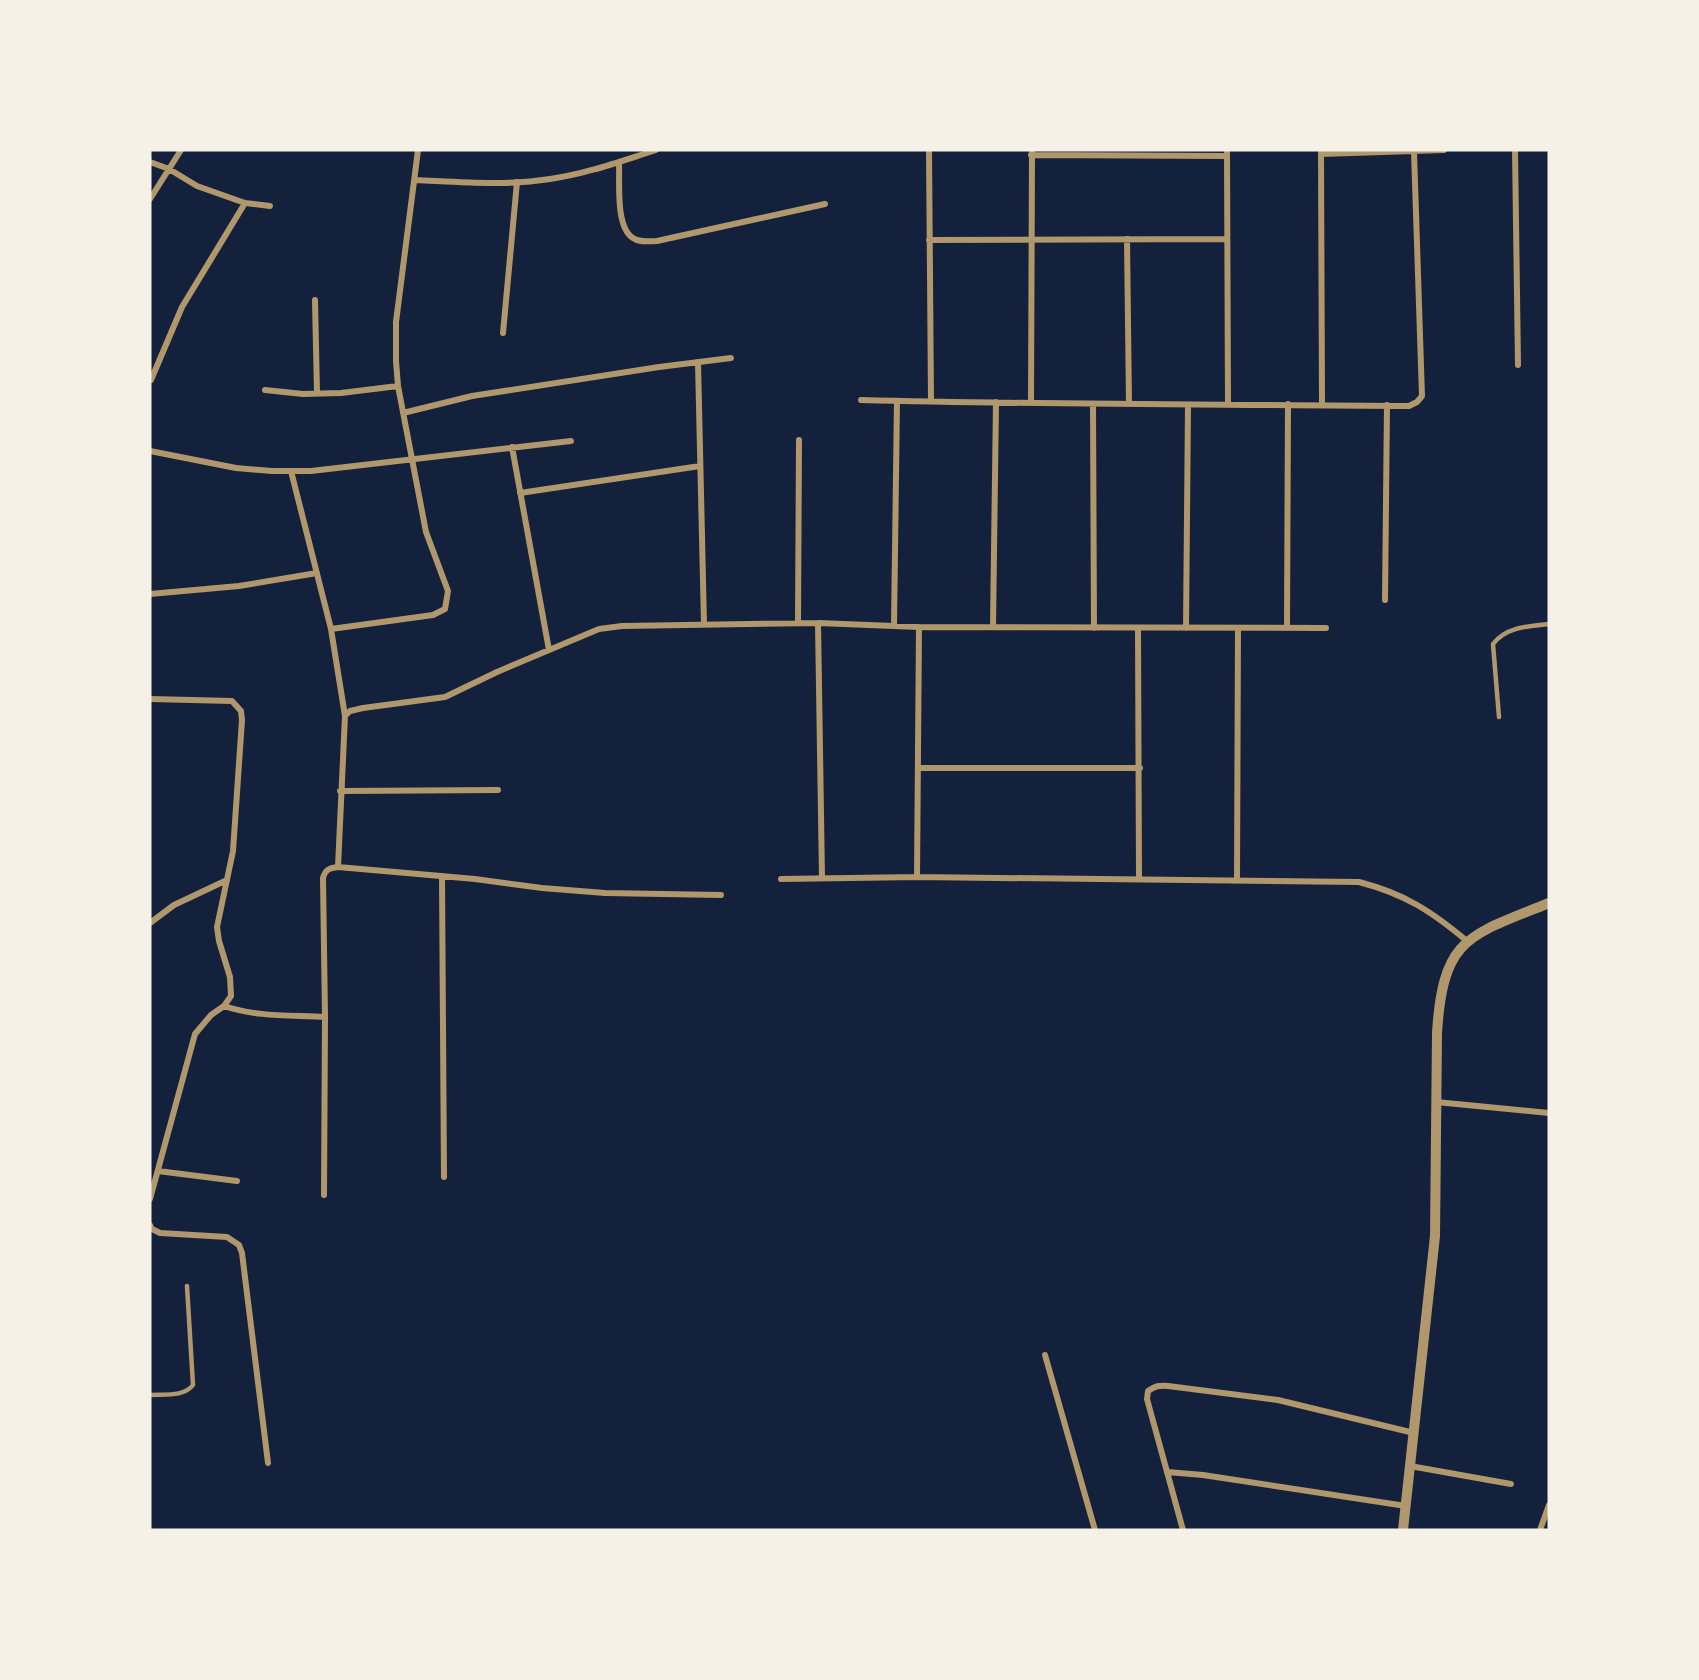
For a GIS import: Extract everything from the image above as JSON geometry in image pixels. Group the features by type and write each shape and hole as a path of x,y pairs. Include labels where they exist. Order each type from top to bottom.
{"street":[{"path":"150,199 181,150"},
{"path":"331,629 433,615 446,609 448,591 426,532 398,386 396,322 416,180 418,150"},
{"path":"416,180 480,183 550,179 593,170 656,150"},
{"path":"929,150 932,401"},
{"path":"1322,405 1322,152 1444,150"},
{"path":"1515,150 1518,365"},
{"path":"861,400 1188,406 1288,404 1409,406 1422,396 1414,152"},
{"path":"1031,403 1031,153 1227,153 1228,405"},
{"path":"150,162 169,169 197,186 245,203 270,206"},
{"path":"619,162 620,213 623,224 632,238 641,242 657,241 825,204"},
{"path":"503,333 517,182"},
{"path":"151,380 182,307 245,203"},
{"path":"1127,239 1129,404"},
{"path":"929,240 1227,239"},
{"path":"315,300 317,393"},
{"path":"403,413 472,396 731,358"},
{"path":"698,362 704,624"},
{"path":"265,390 341,393 398,386"},
{"path":"894,626 897,401"},
{"path":"993,627 996,402"},
{"path":"1093,404 1094,628"},
{"path":"1287,628 1288,404"},
{"path":"1385,600 1387,405"},
{"path":"1186,628 1188,406"},
{"path":"798,623 799,440"},
{"path":"150,451 236,468 291,471 377,464 411,458 570,441"},
{"path":"512,447 549,650"},
{"path":"520,493 700,466"},
{"path":"291,471 331,629 345,716 338,867"},
{"path":"150,594 239,586 318,573"},
{"path":"818,623 822,878"},
{"path":"345,716 350,711 363,708 446,697 497,672 609,626 818,623 919,627 1326,628"},
{"path":"917,877 919,627"},
{"path":"1138,628 1139,879"},
{"path":"1237,880 1238,628"},
{"path":"150,699 232,701 241,711 233,851 218,927 219,941 230,977 231,996 195,1034 150,1199"},
{"path":"918,768 1140,768"},
{"path":"340,791 498,790"},
{"path":"324,1195 323,878 324,872 329,868 442,876 605,893 721,896"},
{"path":"442,876 444,1177"},
{"path":"781,879 917,877 1359,882 1385,889 1413,902 1438,916 1467,941"},
{"path":"150,923 174,905 227,880"},
{"path":"1403,1530 1435,1236 1439,1001 1446,974 1456,954 1467,941 1482,932 1549,903"},
{"path":"224,1006 257,1014 325,1017"},
{"path":"1436,1102 1549,1113"},
{"path":"158,1171 237,1181"},
{"path":"150,1225 152,1229 160,1233 227,1237 239,1245 242,1253 268,1462"},
{"path":"1045,1355 1095,1530"},
{"path":"1183,1530 1147,1399 1148,1391 1160,1385 1278,1400 1414,1433"},
{"path":"1410,1466 1511,1484"},
{"path":"1167,1472 1203,1475 1406,1506"},
{"path":"1540,1530 1549,1505"}],"lane":[{"path":"1499,717 1493,644 1499,636 1511,630 1549,624"},
{"path":"150,1395 181,1393 189,1391 193,1385 187,1286"}]}
